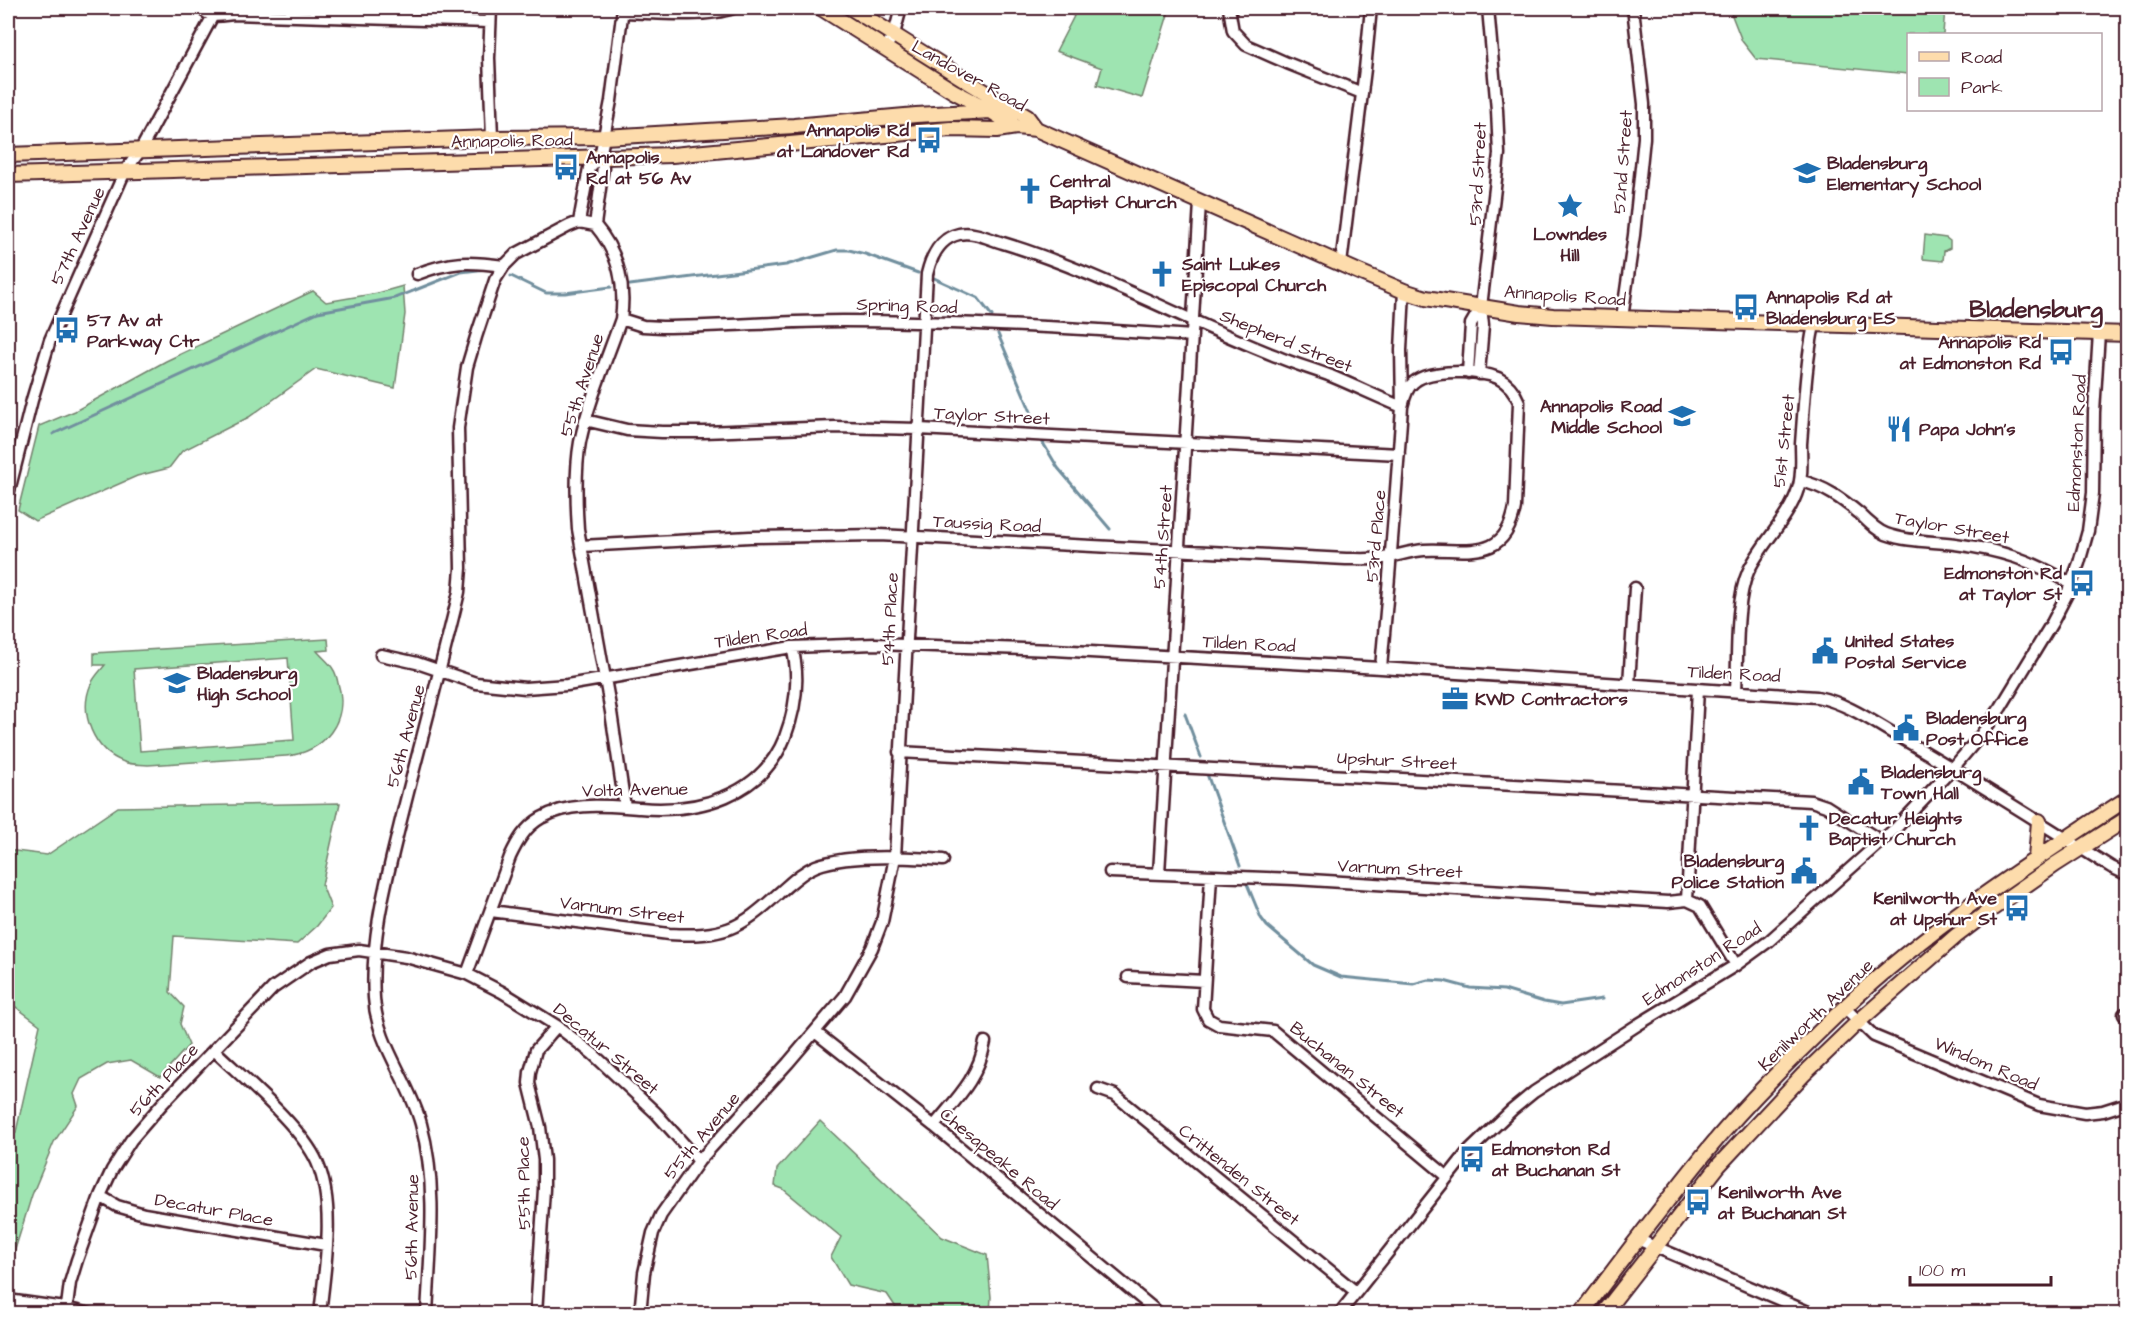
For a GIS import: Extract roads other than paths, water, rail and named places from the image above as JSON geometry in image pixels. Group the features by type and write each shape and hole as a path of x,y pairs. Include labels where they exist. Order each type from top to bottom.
{"main road":[{"name":"Landover Road","path":"821,8 953,91 1016,127 1036,129"},
{"name":"Landover Road","path":"851,8 1027,117 1036,129"},
{"path":"949,113 953,91"},
{"name":"Annapolis Road","path":"8,155 604,136 794,126 991,111 1010,107"},
{"name":"Annapolis Road","path":"8,175 600,157 702,152 950,129 997,130 1016,127"},
{"name":"Annapolis Road","path":"1036,129 1341,264 1404,291 1426,297 1518,313 2127,334"},
{"name":"Kenilworth Avenue","path":"1581,1314 1637,1239 1738,1116 1845,1008 1914,948 2036,858 2127,798"},
{"name":"Kenilworth Avenue","path":"1603,1314 1719,1165 1858,1022 1956,936 2018,890 2127,818"},
{"path":"2036,858 2039,821"}],"street":[{"path":"202,8 205,12 234,14 489,22"},
{"path":"491,8 489,22 492,138"},
{"path":"600,157 589,168 579,222 595,225 603,167 600,157 623,10 692,13 734,8"},
{"path":"885,49 894,34 901,8"},
{"path":"1229,8 1233,31 1246,45 1362,93"},
{"path":"1341,264 1371,8"},
{"name":"53rd Street","path":"1474,374 1483,326 1481,307 1499,154 1488,8"},
{"name":"52nd Street","path":"1622,318 1634,235 1644,138 1644,104 1633,8"},
{"name":"57th Avenue","path":"8,495 50,340 125,171 140,151 215,12"},
{"name":"54th Street","path":"1159,873 1200,203"},
{"name":"56th Avenue","path":"427,1314 431,1187 429,1159 414,1101 387,1051 377,1021 374,996 377,931 385,890 459,592 461,568 459,428 467,367 485,307 495,280 504,266 529,246 579,222"},
{"name":"55th Avenue","path":"595,225 613,252 622,276 623,303 621,319 585,420 580,443 576,507 625,807"},
{"name":"54th Place","path":"815,1032 845,996 872,948 882,922 895,856 927,274 932,257 949,238 959,234 973,234 990,240"},
{"name":"Shepherd Street","path":"990,240 1069,266 1275,356 1331,376 1402,407"},
{"path":"417,274 455,262 504,266"},
{"name":"53rd Place","path":"1381,668 1402,407 1401,350 1404,291"},
{"name":"Spring Road","path":"621,319 643,326 662,327 840,321 924,322 1192,336"},
{"name":"51st Street","path":"1736,690 1742,591 1747,574 1759,552 1790,508 1801,481 1805,401 1814,325"},
{"name":"Edmonston Road","path":"1339,1314 1448,1177 1485,1135 1534,1092 1736,965 1784,929 1897,827 1981,735 2001,707 2052,623 2072,584 2085,542 2092,499 2099,333"},
{"name":"53rd Place","path":"1391,556 1424,550 1486,549 1498,542 1507,532 1515,507 1519,402 1515,392 1507,384 1499,379 1474,374 1437,373 1420,378 1409,387 1402,407"},
{"name":"Taylor Street","path":"585,420 627,430 662,432 835,427 919,429 1399,454"},
{"name":"Taylor Street","path":"1801,481 1830,491 1884,533 1896,537 2006,552 2072,584"},
{"name":"Taussig Road","path":"581,546 824,534 912,536 1346,559 1391,556"},
{"path":"1629,684 1635,588"},
{"name":"Tilden Road","path":"381,655 476,682 525,688 544,688 792,646 905,644 1381,668 1448,674 1736,690 1830,699 1953,768 2081,848"},
{"name":"Volta Avenue","path":"467,974 499,884 518,840 540,819 557,811 575,807 683,808 704,804 736,792 765,770 776,756 790,723 796,684 792,646"},
{"path":"1698,689 1687,900 1700,906 1736,965"},
{"name":"Upshur Street","path":"899,752 1818,802 1881,841"},
{"path":"2081,848 2127,875"},
{"name":"Varnum Street","path":"491,911 697,936 720,933 739,926 801,874 817,866 833,862 895,856 943,860"},
{"name":"Varnum Street","path":"1110,872 1294,879 1668,902 1687,900"},
{"path":"1128,977 1204,985 1211,876"},
{"name":"56th Place","path":"65,1311 77,1260 100,1196 112,1170 145,1122 273,988 311,962 330,954 360,950 375,953"},
{"name":"Decatur Street","path":"375,953 406,957 467,974 556,1026 623,1081 656,1113 699,1161"},
{"name":"Buchanan Street","path":"1204,985 1203,1009 1208,1018 1228,1027 1273,1031 1448,1177"},
{"name":"Windom Road","path":"1845,1008 1874,1036 2039,1105 2089,1113 2127,1103"},
{"name":"55th Place","path":"536,1314 544,1160 540,1127 529,1083 536,1050 556,1026"},
{"name":"55th Avenue","path":"640,1314 644,1273 653,1233 661,1215 699,1161 815,1032"},
{"name":"Chesapeake Road","path":"815,1032 934,1126 1160,1314"},
{"path":"934,1126 968,1086 981,1061 986,1042"},
{"path":"214,1050 290,1125 316,1161 326,1194 326,1245 320,1314"},
{"name":"Crittenden Street","path":"1098,1089 1115,1095 1356,1292"},
{"name":"Decatur Place","path":"100,1196 117,1206 144,1214 326,1245"},
{"path":"1637,1239 1813,1314"},
{"path":"8,1300 90,1314"}],"waterway":[{"path":"630,285 786,265 837,250 865,254 918,273"},
{"path":"53,434 318,312 395,298 461,272 486,269"},
{"path":"511,276 546,293 611,287"},
{"path":"934,278 978,298 992,316"},
{"path":"998,334 1037,426"},
{"path":"1043,443 1058,468 1110,529"},
{"path":"1185,714 1201,757"},
{"path":"1207,774 1240,866"},
{"path":"1247,884 1261,918 1267,926 1313,965 1341,977 1413,984 1428,980 1444,981 1470,988 1504,990 1561,1005 1602,999"}],"place":[{"name":"Annapolis Rd at Landover Rd","path":"929,140"},
{"name":"Annapolis Rd at 56 Av","path":"566,167"},
{"name":"Bladensburg Elementary School","path":"1807,173"},
{"name":"Central Baptist Church","path":"1030,191"},
{"name":"Lowndes Hill","path":"1570,206"},
{"name":"Saint Lukes Episcopal Church","path":"1162,274"},
{"name":"Annapolis Rd at Bladensburg ES","path":"1746,307"},
{"name":"57 Av at Parkway Ctr","path":"67,330"},
{"name":"Annapolis Rd at Edmonston Rd","path":"2061,352"},
{"name":"Annapolis Road Middle School","path":"1682,416"},
{"name":"Papa John's","path":"1899,429"},
{"name":"Edmonston Rd at Taylor St","path":"2082,583"},
{"name":"United States Postal Service","path":"1825,651"},
{"name":"Bladensburg High School","path":"177,683"},
{"name":"KWD Contractors","path":"1455,699"},
{"name":"Bladensburg Post Office","path":"1906,728"},
{"name":"Bladensburg Town Hall","path":"1861,782"},
{"name":"Decatur Heights Baptist Church","path":"1809,828"},
{"name":"Bladensburg Police Station","path":"1804,871"},
{"name":"Kenilworth Ave at Upshur St","path":"2017,908"},
{"name":"Edmonston Rd at Buchanan St","path":"1472,1159"},
{"name":"Kenilworth Ave at Buchanan St","path":"1698,1202"}],"district":[{"name":"Bladensburg","path":"2036,310"}]}
